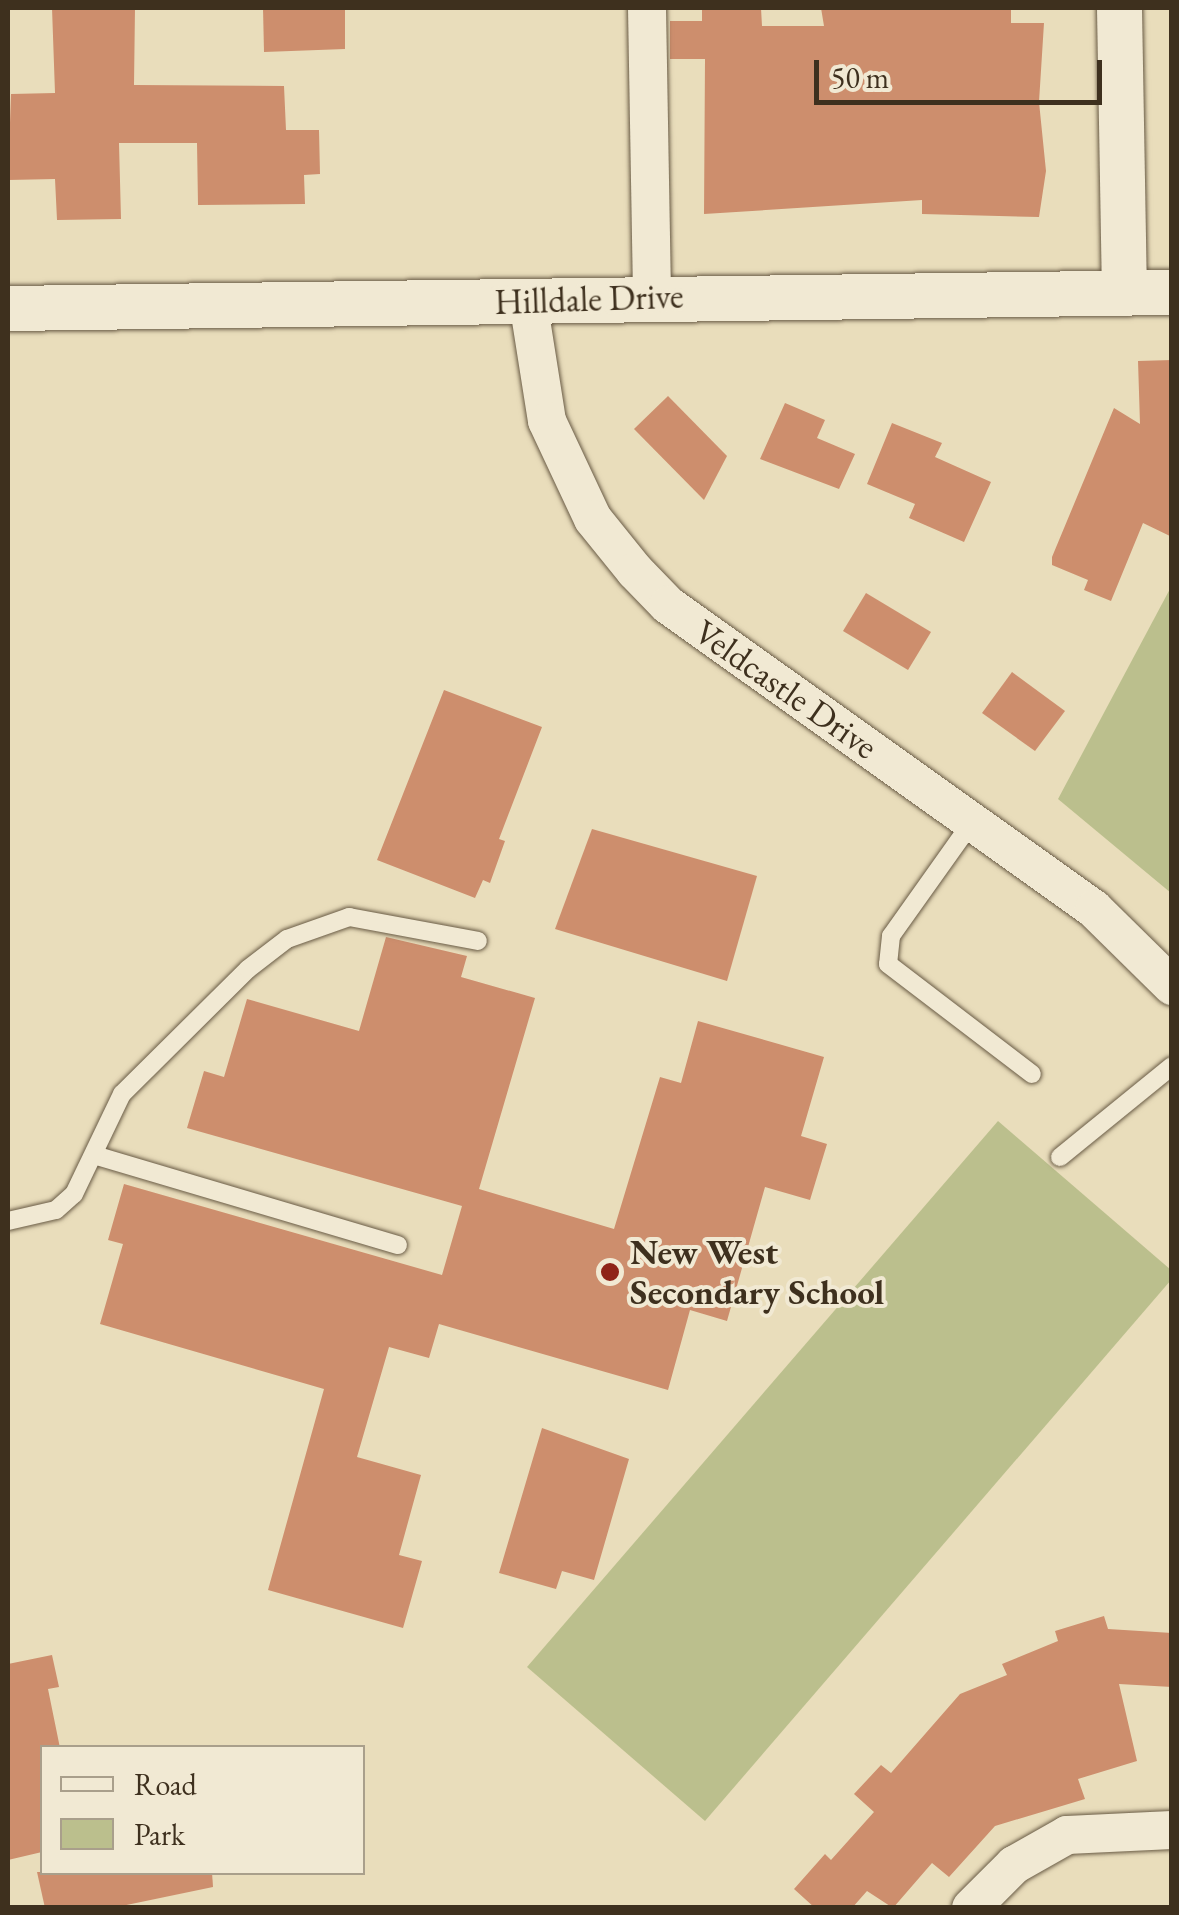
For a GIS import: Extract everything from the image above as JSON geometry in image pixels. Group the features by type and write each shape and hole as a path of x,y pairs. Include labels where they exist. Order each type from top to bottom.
{"street":[{"path":"647,8 652,296"},
{"path":"1119,8 1124,293"},
{"name":"Hilldale Drive","path":"8,308 528,302 652,296 1172,292"},
{"name":"Veldcastle Drive","path":"528,302 547,421 610,544 668,606 1094,909 1172,986"},
{"path":"971,1908 1014,1865 1067,1835 1172,1830"}],"lane":[{"path":"972,822 891,936 888,964 1032,1074"},
{"path":"8,1221 56,1210 74,1194 122,1094 248,969 288,939 349,917 478,941"},
{"path":"1060,1157 1172,1066"},
{"path":"94,1155 398,1245"}],"green space":[{"path":"1171,587 1171,893 1058,799"},
{"path":"998,1121 1171,1270 1171,1280 705,1821 527,1667"}],"building":[{"path":"52,8 135,8 134,85 284,86 286,130 319,130 320,174 304,175 305,204 198,205 197,143 119,143 121,219 57,220 55,179 8,180 11,94 55,93"},
{"path":"263,8 345,8 345,49 264,52"},
{"path":"702,8 761,8 762,26 824,26 821,8 1011,8 1011,23 1044,23 1039,102 1046,171 1039,217 922,214 922,200 704,214 705,59 670,59 670,21 702,21"},
{"path":"1172,360 1172,537 1143,523 1111,601 1084,590 1088,580 1052,565 1052,557 1114,408 1140,424 1138,361"},
{"path":"668,396 727,456 704,500 634,429"},
{"path":"785,403 825,420 817,438 855,454 839,489 760,459"},
{"path":"892,423 942,443 935,457 991,482 964,542 909,518 915,504 867,484"},
{"path":"866,593 931,632 908,670 843,631"},
{"path":"1012,672 1065,711 1035,751 982,713"},
{"path":"444,690 542,727 499,839 505,841 490,883 483,880 475,898 377,860"},
{"path":"592,829 757,876 727,981 555,929"},
{"path":"386,937 467,956 461,977 535,998 479,1189 614,1229 660,1077 681,1083 698,1021 824,1057 801,1136 827,1144 810,1200 765,1187 727,1321 690,1310 668,1390 439,1324 429,1358 389,1347 357,1457 421,1475 399,1555 422,1561 403,1628 268,1590 324,1389 100,1324 123,1244 108,1240 124,1184 442,1275 462,1206 187,1128 204,1071 224,1077 247,999 359,1031"},
{"path":"542,1428 629,1459 594,1580 562,1571 556,1589 499,1573"},
{"path":"1104,1616 1108,1629 1172,1633 1172,1687 1119,1684 1137,1761 1078,1779 1085,1799 995,1826 949,1877 932,1863 893,1908 867,1891 852,1908 815,1908 794,1889 825,1854 831,1860 874,1812 854,1794 881,1765 891,1773 960,1694 1007,1675 1002,1664 1058,1641 1055,1631"},
{"path":"52,1655 59,1687 48,1689 59,1745 40,1745 40,1852 8,1860 8,1664"},
{"path":"37,1872 212,1875 213,1887 112,1908 45,1908"}],"place":[{"name":"New West Secondary School","path":"610,1272"}]}
